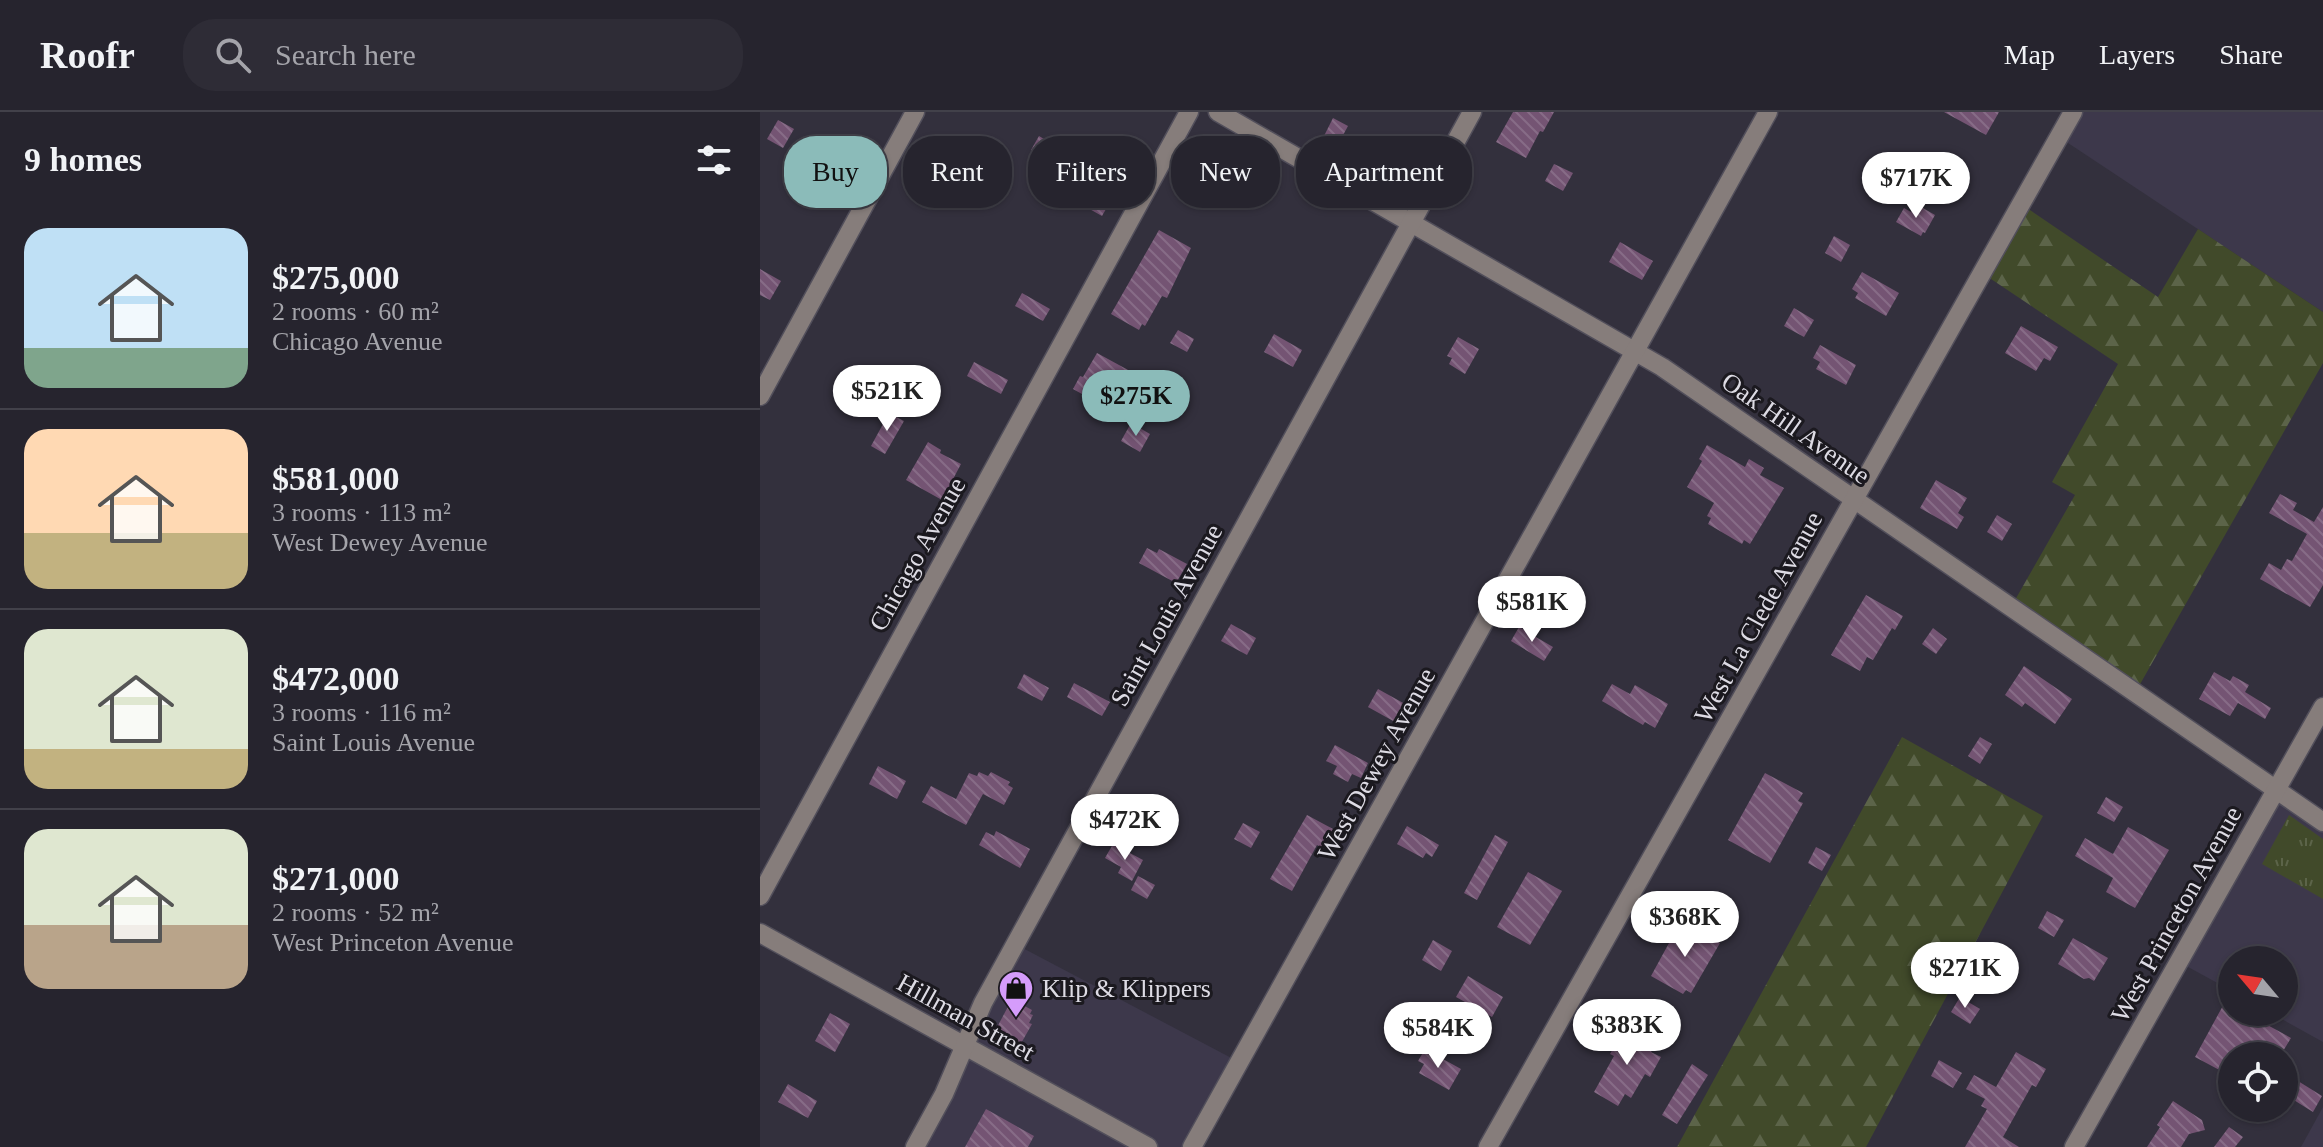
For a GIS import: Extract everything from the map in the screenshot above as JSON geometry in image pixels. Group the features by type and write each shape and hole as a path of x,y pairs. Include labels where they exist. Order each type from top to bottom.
{"street":[{"path":"760,396 915,112"},
{"name":"Chicago Avenue","path":"760,896 1189,112"},
{"name":"Oak Hill Avenue","path":"1218,112 1662,367 2323,822"},
{"name":"Saint Louis Avenue","path":"915,1147 944,1094 983,1003 1472,112"},
{"name":"West Dewey Avenue","path":"1192,1147 1768,112"},
{"name":"West La Clede Avenue","path":"1488,1147 2073,112"},
{"name":"West Princeton Avenue","path":"2074,1147 2323,707"},
{"name":"Hillman Street","path":"760,933 1148,1147"}],"shaded area":[{"path":"2073,112 2323,112 2323,312 2059,137"},
{"path":"2276,790 2323,822 2323,1042 2294,1026 2298,1026 2298,946 2218,946 2218,983 2179,962"},
{"path":"1015,944 1239,1062 1192,1147 915,1147"},
{"path":"2323,1107 2323,1147 2301,1147"}],"green space":[{"path":"2021,204 2158,297 2198,229 2323,312 2323,363 2135,693 2011,607 2075,495 2052,482 2118,364 1982,273"},
{"path":"1902,737 2043,816 1866,1147 1677,1147"},
{"path":"2289,815 2323,839 2323,899 2262,864"}],"building":[{"path":"1513,112 1554,112 1526,158 1496,142"},
{"path":"1944,112 1999,112 1986,135"},
{"path":"1333,118 1348,126 1343,136 1324,136"},
{"path":"778,120 794,129 790,136 784,136 783,148 767,139"},
{"path":"1554,164 1573,173 1563,191 1545,181"},
{"path":"1916,204 1935,215 1921,236 1896,222 1904,208 1911,212"},
{"path":"1088,208 1107,208 1102,216"},
{"path":"1159,230 1191,248 1167,298 1162,296 1145,326 1142,324 1139,330 1111,314"},
{"path":"1834,236 1850,245 1841,262 1825,253"},
{"path":"1620,242 1653,261 1642,280 1609,262"},
{"path":"760,269 781,281 770,300 760,295"},
{"path":"1862,272 1899,293 1886,316 1855,298 1858,293 1852,289"},
{"path":"1022,293 1050,309 1043,321 1015,306"},
{"path":"1794,308 1814,320 1804,337 1784,326"},
{"path":"2021,326 2058,347 2050,361 2044,358 2036,371 2005,353"},
{"path":"1178,330 1194,339 1187,352 1170,343"},
{"path":"1274,334 1302,350 1293,367 1264,352"},
{"path":"1458,337 1479,349 1465,374 1449,364 1452,358 1447,356"},
{"path":"1820,345 1856,365 1846,385 1816,369 1820,362 1813,358"},
{"path":"1097,353 1152,383 1157,374 1179,386 1170,404 1156,396 1139,426 1073,389"},
{"path":"974,362 1008,380 1001,394 967,376"},
{"path":"889,413 904,421 885,454 871,446"},
{"path":"1131,423 1150,434 1140,452 1121,441"},
{"path":"928,442 941,450 940,453 961,464 942,500 906,480"},
{"path":"1707,445 1745,467 1749,459 1764,468 1760,475 1784,488 1750,544 1744,540 1742,544 1708,524 1711,518 1707,516 1714,503 1687,487"},
{"path":"1936,480 1967,498 1958,513 1964,517 1957,529 1920,508"},
{"path":"2280,494 2297,503 2293,510 2314,522 2323,507 2323,585 2310,607 2260,579 2269,563 2281,570 2287,559 2292,561 2307,534 2269,513"},
{"path":"1997,515 2012,524 2002,541 1987,532"},
{"path":"1147,548 1157,553 1159,549 1187,564 1176,583 1139,563"},
{"path":"1866,595 1903,616 1873,660 1867,657 1860,671 1831,655"},
{"path":"1231,624 1256,638 1247,655 1221,641"},
{"path":"1519,627 1553,647 1544,661 1511,641"},
{"path":"1933,628 1947,639 1936,654 1922,644"},
{"path":"2024,666 2072,699 2055,724 2025,703 2022,707 2005,695"},
{"path":"2214,672 2230,681 2233,676 2249,685 2245,692 2271,708 2265,719 2238,703 2230,716 2199,699"},
{"path":"1024,674 1049,688 1042,701 1017,688"},
{"path":"1074,683 1110,702 1102,716 1067,697"},
{"path":"1612,684 1630,694 1635,685 1668,704 1655,728 1645,722 1643,725 1602,701"},
{"path":"1378,689 1405,704 1395,722 1368,707"},
{"path":"1980,737 1992,744 1980,764 1968,756"},
{"path":"1335,745 1368,763 1361,778 1352,774 1348,782 1333,774 1337,766 1326,761"},
{"path":"878,766 906,781 897,799 869,784"},
{"path":"979,772 988,776 991,772 1010,782 1008,785 1013,788 1004,805 983,794 966,825 922,802 931,786 956,799 969,773 977,776"},
{"path":"1765,773 1803,793 1798,801 1803,803 1770,863 1728,840"},
{"path":"2106,797 2123,807 2114,822 2097,813"},
{"path":"1307,815 1333,829 1322,848 1317,845 1292,891 1270,879"},
{"path":"1243,823 1260,832 1251,848 1234,839"},
{"path":"1407,826 1439,845 1432,857 1426,853 1423,858 1397,844"},
{"path":"2128,827 2169,850 2135,908 2106,892 2113,878 2075,856 2085,838 2113,854"},
{"path":"996,831 1030,849 1020,868 979,845 986,832 994,836"},
{"path":"1495,835 1508,842 1477,900 1464,893"},
{"path":"1113,844 1143,860 1132,881 1118,873 1121,867 1105,858"},
{"path":"1816,847 1831,855 1822,871 1808,863"},
{"path":"1528,872 1562,891 1530,945 1497,927"},
{"path":"1138,876 1155,885 1147,899 1131,890"},
{"path":"2047,911 2064,920 2054,937 2038,928"},
{"path":"1681,921 1720,943 1691,993 1686,990 1683,994 1651,976"},
{"path":"2073,938 2108,958 2094,981 2084,979 2058,964"},
{"path":"1433,940 1452,951 1441,971 1422,960"},
{"path":"1468,976 1503,997 1492,1017 1456,997"},
{"path":"1960,997 1980,1009 1970,1024 1951,1012"},
{"name":"Klip & Klippers","path":"1012,999 1032,1010 1030,1014 1033,1015 1029,1023 1032,1024 1019,1047 994,1033"},
{"path":"1398,1012 1416,1022 1408,1037 1390,1027"},
{"path":"830,1013 850,1024 835,1052 815,1041"},
{"path":"2218,1015 2218,1026 2269,1026 2291,1038 2289,1042 2218,1042 2218,1069 2195,1057"},
{"path":"1625,1028 1655,1045 1651,1052 1661,1057 1650,1077 1645,1074 1631,1098 1625,1094 1618,1106 1594,1092"},
{"path":"1425,1049 1461,1069 1449,1090 1419,1073 1424,1064 1418,1061"},
{"path":"2016,1052 2046,1069 2036,1087 2032,1085 2003,1137 2019,1147 1965,1147 1987,1109 1981,1106 1985,1099 1966,1089 1974,1075 1996,1087"},
{"path":"1939,1060 1962,1073 1953,1088 1931,1076"},
{"path":"1692,1064 1708,1075 1677,1124 1662,1115"},
{"path":"2298,1081 2322,1096 2313,1112 2298,1103"},
{"path":"788,1084 817,1101 808,1118 778,1102"},
{"path":"2173,1101 2202,1120 2205,1130 2189,1134 2181,1147 2147,1147 2160,1127 2157,1125"},
{"path":"986,1109 1034,1136 1028,1147 965,1147"},
{"path":"2229,1127 2243,1137 2235,1147 2214,1147"}],"place":[{"name":"Klip & Klippers","path":"1016,1019"}]}
